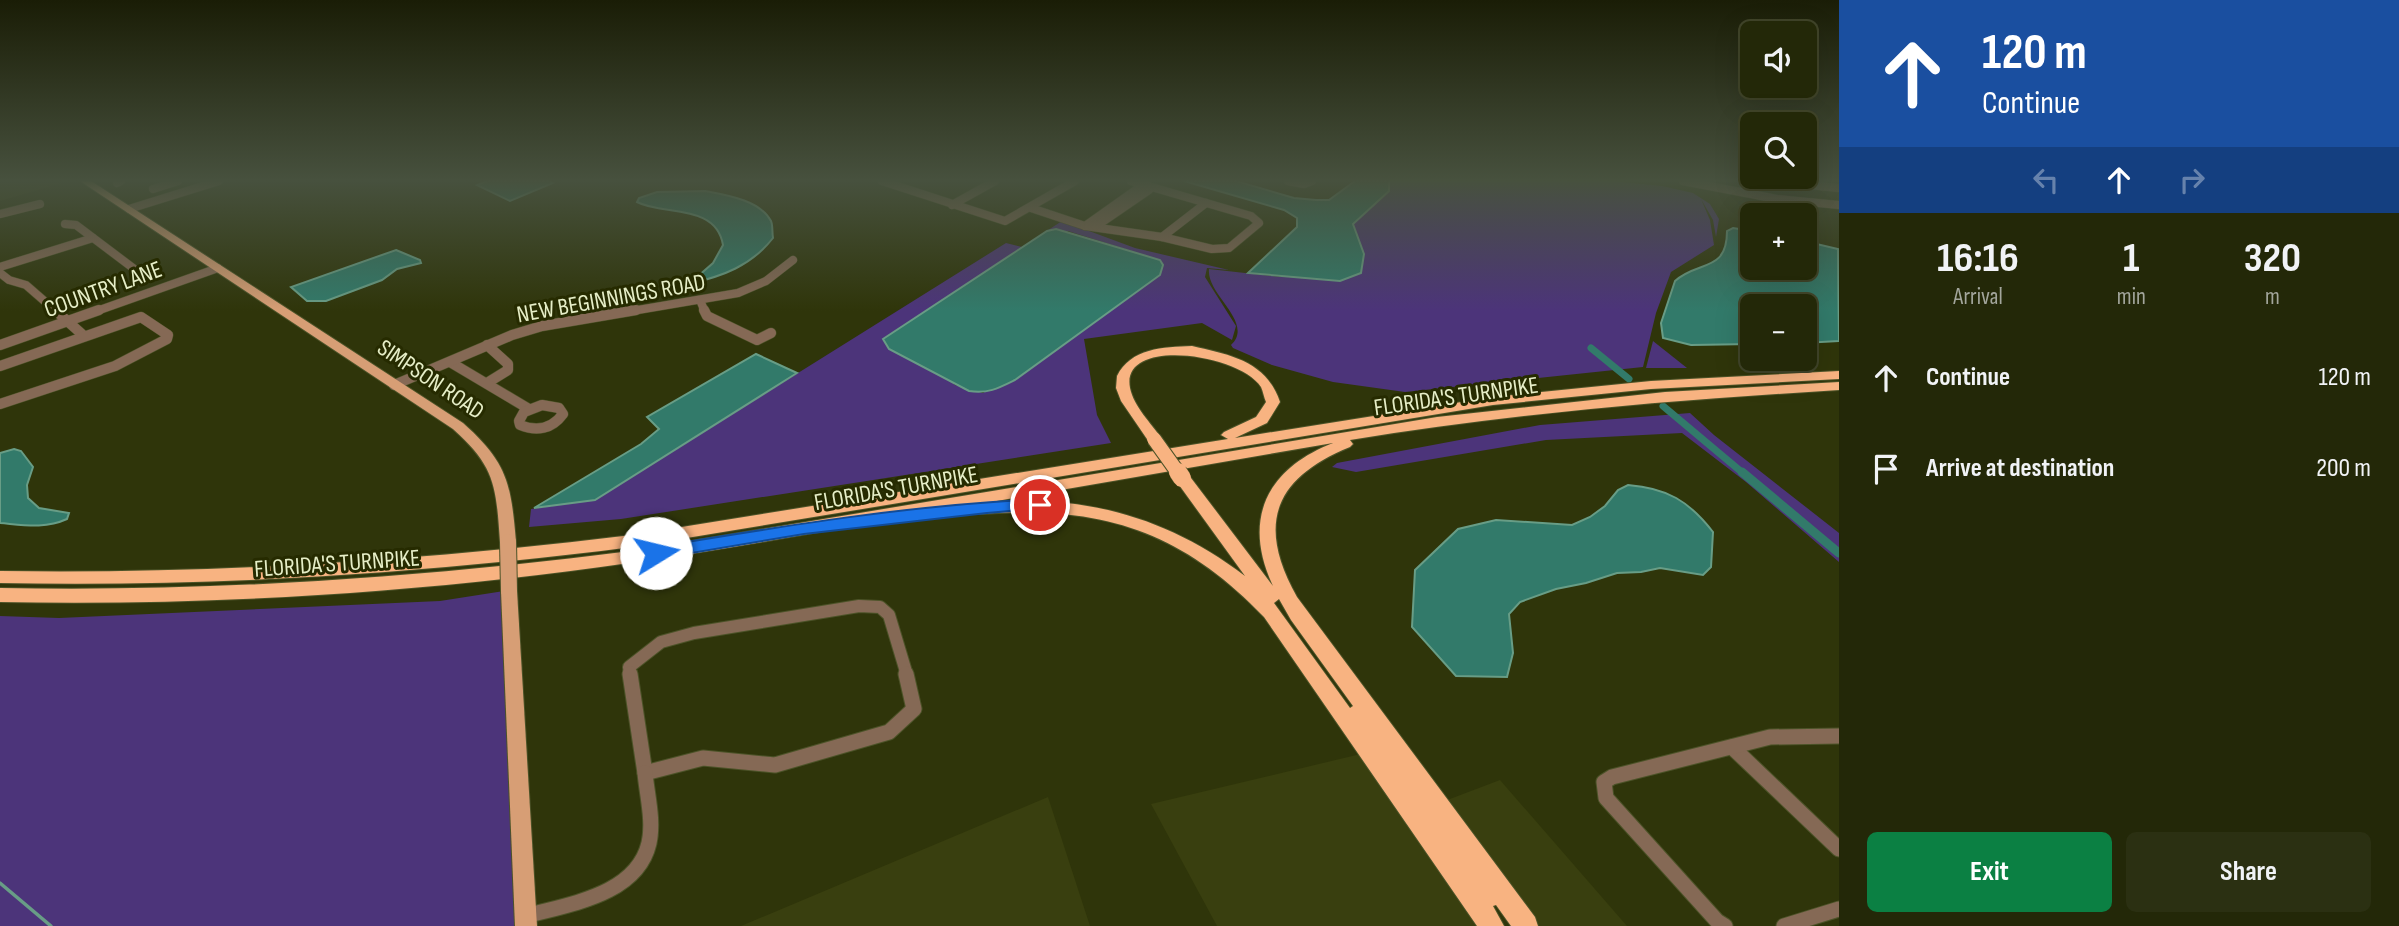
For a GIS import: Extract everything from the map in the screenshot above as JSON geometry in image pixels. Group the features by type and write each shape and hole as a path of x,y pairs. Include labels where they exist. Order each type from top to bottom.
{"highway":[{"path":"1114,461 1243,430 1258,424 1273,406 1269,385 1260,376 1230,359 1195,350 1175,350 1142,357 1129,366 1124,376 1123,388 1154,439 1182,478 1516,926"},
{"name":"FLORIDA'S TURNPIKE","path":"0,577 247,577 443,564 632,541 1493,401 1651,385 1839,374"},
{"name":"FLORIDA'S TURNPIKE","path":"0,595 154,597 348,589 533,570 1505,412 1665,396 1839,386"},
{"path":"1505,412 1372,437 1318,454 1299,465 1284,480 1268,516 1267,537 1271,561 1298,615 1526,926"},
{"path":"804,528 987,507 1068,506 1117,517 1142,526 1217,562 1256,594 1271,612 1492,926"}],"main road":[{"name":"SIMPSON ROAD","path":"152,224 458,426 479,443 493,461 502,480 508,542 526,921"}],"street":[{"path":"67,224 76,225 137,271 135,275"},
{"path":"1080,224 1222,250 1257,224"},
{"path":"1085,226 1099,224"},
{"path":"1162,237 1179,224"},
{"path":"0,267 93,238"},
{"name":"NEW BEGINNINGS ROAD","path":"394,385 487,345 542,326 738,293 755,286 793,260"},
{"name":"COUNTRY LANE","path":"0,345 218,268"},
{"path":"0,273 9,280 26,285 84,336"},
{"path":"700,300 707,316 757,340 771,332"},
{"path":"0,366 141,317 168,335 167,339 115,366 0,404"},
{"path":"487,345 509,364 508,370 488,383"},
{"path":"450,362 529,409"},
{"path":"526,921 611,890 636,871 649,844 645,774 629,667 661,642 694,633 859,606 880,607 889,615 913,696 914,709 889,732 775,765 703,758 645,774"},
{"path":"1725,926 1717,921 1606,798 1604,782 1612,777 1770,737 1839,736"},
{"path":"1732,747 1839,849"},
{"path":"1784,926 1839,909"}],"shaded area":[{"path":"1057,224 1071,224 1135,248 1229,270 1207,268 1205,277 1236,326 1232,340 1202,323 1084,339 1097,415 1111,443 621,519 529,527 531,509 595,500 1006,243 1022,247","holes":["1068,231 1160,260 1163,265 1160,275 983,393 952,382"]},
{"path":"1352,224 1711,224 1714,245 1671,272 1656,313 1643,367 1405,392 1333,382 1272,365 1233,348 1231,345 1237,336 1237,327 1210,279 1209,269 1281,277 1364,254"},
{"path":"1653,341 1687,368 1646,368"},
{"path":"1690,413 1839,533 1839,562 1746,482 1682,433 1546,440 1356,472 1332,467 1337,463 1540,425"},
{"path":"504,591 520,926 0,926 0,616 59,618 440,601"},
{"path":"1365,753 1486,926 1217,926 1151,804"},
{"path":"1500,780 1627,926 1533,926 1442,802"},
{"path":"1048,797 1090,926 741,926"}],"water":[{"path":"711,224 772,224 773,238 746,263 689,284 713,263 723,245 718,232"},
{"path":"1297,224 1353,224 1364,254 1361,273 1340,281 1248,273"},
{"path":"1733,228 1740,229 1740,280 1817,280 1817,244 1838,249 1839,341 1817,342 1817,294 1740,294 1740,344 1691,345 1663,338 1661,323 1675,281 1717,260 1726,244 1727,231"},
{"path":"1056,229 1160,260 1163,265 1160,275 1015,380 993,390 969,391 889,349 883,339 1047,231"},
{"path":"396,250 420,260 421,263 397,269 382,280 326,301 307,301 291,287"},
{"path":"756,354 797,373 595,500 534,508 641,444 659,429 647,417"},
{"path":"14,449 21,451 33,467 27,485 28,498 39,508 69,513 67,519 42,525 0,523 0,453"},
{"path":"1628,485 1666,493 1686,504 1704,521 1713,532 1711,567 1703,575 1660,568 1617,573 1556,589 1520,602 1509,614 1513,653 1507,677 1456,676 1412,627 1415,570 1458,529 1496,520 1572,525 1590,517 1605,506 1618,490"}],"waterway":[{"path":"1591,348 1629,379"},
{"path":"1663,406 1744,474"},
{"path":"1742,472 1839,553"},
{"path":"0,883 51,926"}],"route":[{"path":"656,553 804,528 987,507 1040,505"}]}
